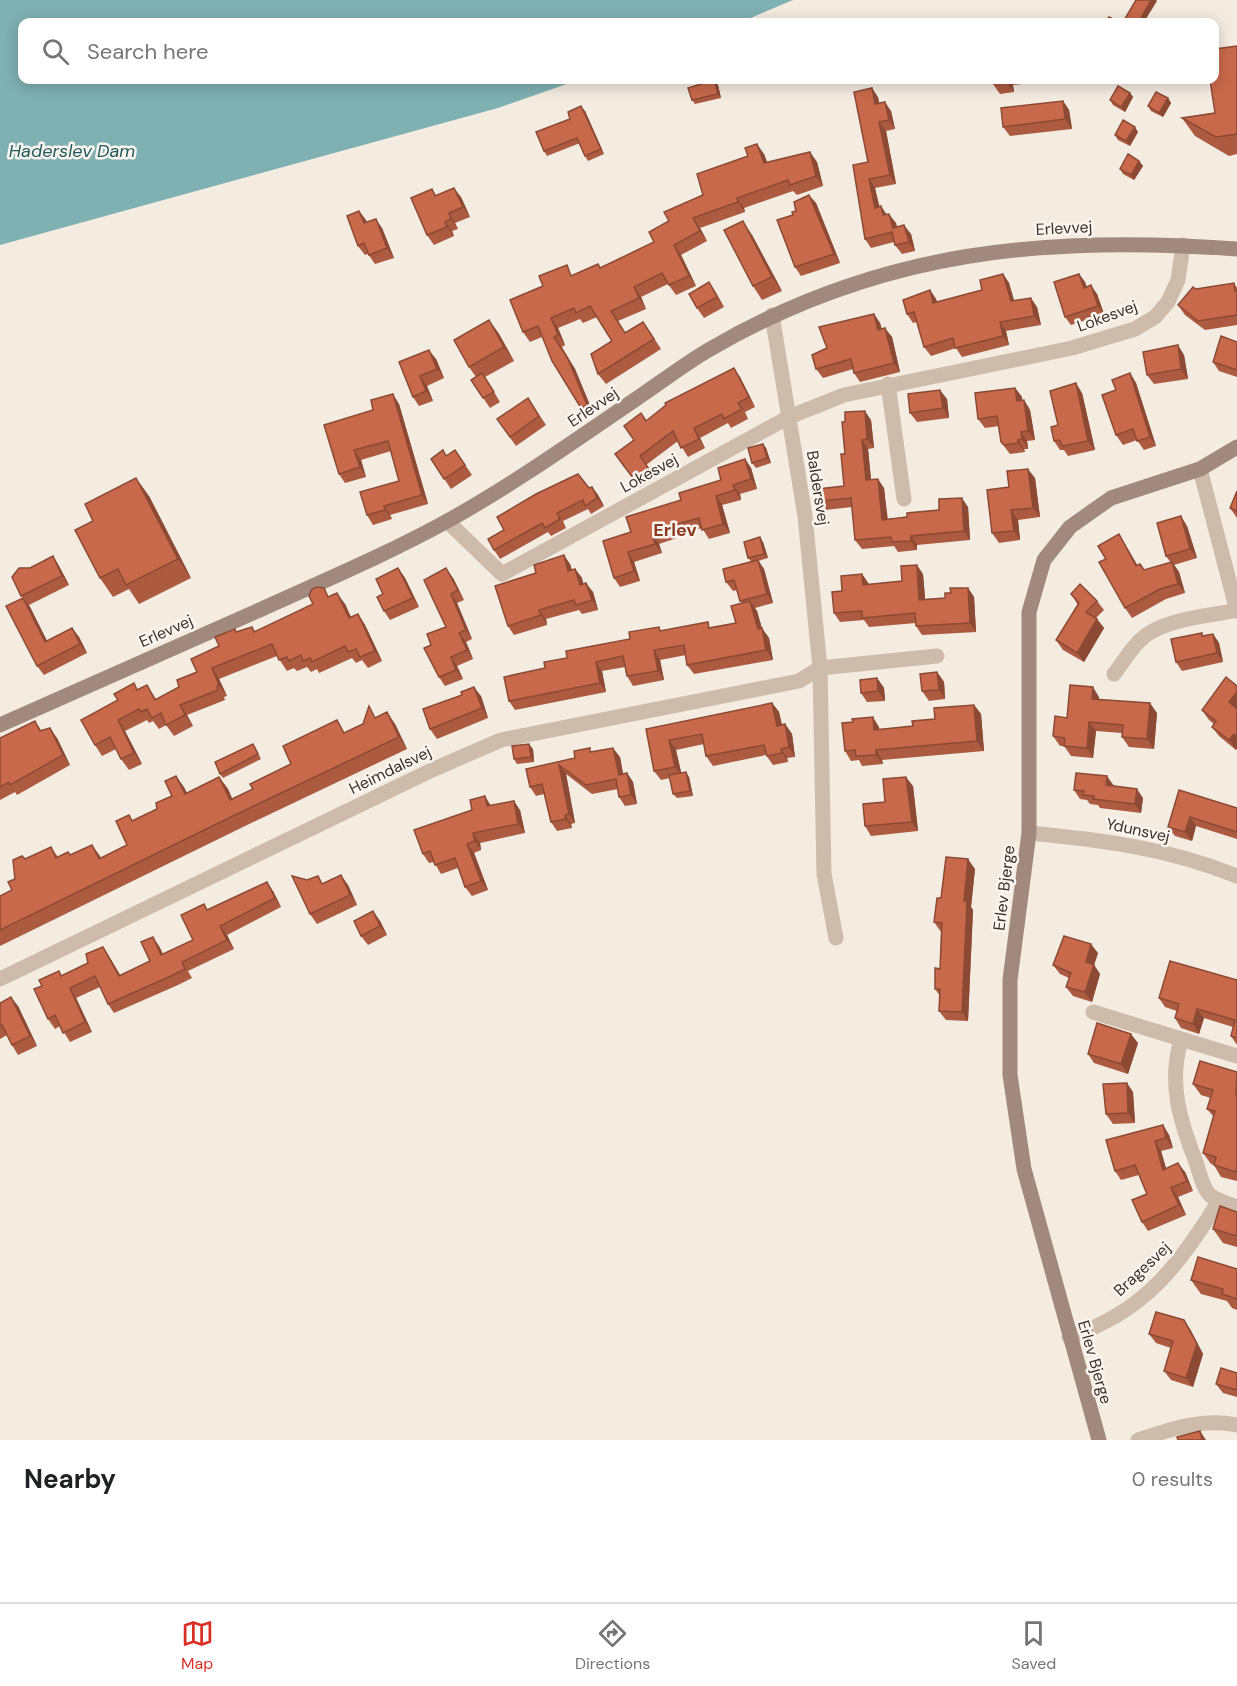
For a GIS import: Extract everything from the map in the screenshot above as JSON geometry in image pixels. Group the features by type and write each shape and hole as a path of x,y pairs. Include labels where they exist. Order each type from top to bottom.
{"street":[{"name":"Erlevvej","path":"0,724 344,572 447,521 507,487 710,349 772,315 844,286 925,262 1005,249 1077,243 1183,245 1237,249"},
{"name":"Lokesvej","path":"447,521 502,574 789,417 844,395 888,384 1072,348 1135,329 1155,317 1168,302 1178,280 1183,245"},
{"name":"Baldersvej","path":"772,315 805,516 820,668 824,874 836,938"},
{"path":"888,384 904,499"},
{"name":"Erlev Bjerge","path":"1099,1440 1024,1169 1010,1075 1010,980 1029,833 1029,612 1044,560 1070,527 1112,498 1200,469 1237,447"},
{"path":"1114,674 1135,646 1150,633 1167,626 1237,610 1200,469"},
{"path":"820,668 937,656"},
{"name":"Heimdalsvej","path":"0,979 422,775 501,740 799,681 820,668"},
{"name":"Ydunsvej","path":"1029,833 1113,841 1157,850 1237,876"},
{"path":"1093,1012 1237,1056"},
{"path":"1181,1040 1175,1059 1174,1082 1179,1120 1207,1192 1219,1201 1237,1207"},
{"name":"Bragesvej","path":"1069,1337 1102,1326 1139,1301 1176,1266 1219,1201"},
{"path":"1138,1440 1184,1424 1218,1421 1237,1425"}],"water":[{"name":"Haderslev Dam","path":"0,0 793,0 750,18 18,18 18,84 567,84 498,108 0,245"}],"building":[{"path":"1136,0 1151,0 1141,18 1125,18"},
{"path":"1237,46 1237,134 1216,137 1182,118 1215,113 1211,84 1219,84 1219,48"},
{"path":"701,84 715,84 718,94 692,100 688,88"},
{"path":"1118,86 1130,93 1121,107 1110,100"},
{"path":"872,88 875,104 885,102 889,120 879,122 890,175 869,179 875,208 881,206 883,215 889,214 893,228 904,225 909,242 895,245 892,232 865,239 853,165 868,162 854,92"},
{"path":"1156,92 1168,98 1159,113 1148,106"},
{"path":"1063,101 1065,119 1003,127 1001,108"},
{"path":"581,106 601,149 585,156 577,138 544,151 536,132 570,119 568,112"},
{"path":"1123,120 1135,127 1126,141 1115,135"},
{"path":"757,144 764,163 810,152 816,176 790,185 788,180 737,198 738,202 693,218 700,231 674,245 689,276 669,285 662,273 634,287 639,298 611,311 625,333 643,322 654,339 598,374 591,354 612,341 590,306 576,313 574,308 551,318 558,335 554,337 568,359 587,405 581,408 552,361 538,326 523,332 510,300 543,286 539,276 567,265 571,276 598,264 600,268 654,242 649,232 669,221 664,212 703,195 697,174 748,156 745,148"},
{"path":"1128,154 1139,161 1131,175 1120,169"},
{"path":"454,188 463,207 449,213 451,219 445,222 447,227 427,235 411,198 432,189 435,196"},
{"path":"809,195 834,254 795,267 777,220 793,215 792,212 796,211 794,202"},
{"path":"359,211 364,223 376,219 387,248 369,255 364,243 358,246 347,216"},
{"path":"743,221 772,277 753,286 724,230"},
{"path":"1003,274 1011,301 1031,298 1034,316 1000,322 1003,336 955,348 953,338 924,347 914,312 907,314 903,300 930,290 933,303 982,290 980,280"},
{"path":"1079,274 1084,288 1091,285 1098,306 1065,317 1054,282"},
{"path":"709,282 717,297 697,308 689,294"},
{"path":"1234,283 1235,291 1237,291 1237,315 1198,321 1178,305 1193,287 1196,289"},
{"path":"874,314 878,330 885,328 894,363 854,373 851,359 816,369 812,355 827,348 819,327"},
{"path":"489,320 504,347 469,367 454,340"},
{"path":"1221,336 1237,342 1237,370 1213,362"},
{"path":"1178,345 1181,369 1147,375 1143,352"},
{"path":"429,350 437,369 420,376 426,391 413,397 399,362"},
{"path":"734,368 749,397 738,403 742,409 724,419 722,414 694,428 699,439 681,448 673,431 640,456 649,469 633,478 615,454 634,440 624,426 641,413 646,421 666,405 665,403"},
{"path":"482,373 494,392 483,398 471,380"},
{"path":"1130,373 1150,437 1137,441 1133,429 1116,435 1102,395 1116,390 1112,380"},
{"path":"1076,383 1088,441 1062,446 1060,440 1054,441 1051,427 1058,425 1050,391"},
{"path":"1015,388 1017,401 1024,400 1028,431 1021,432 1022,439 1018,440 1018,443 1004,445 1001,442 997,416 978,419 975,393"},
{"path":"940,390 943,408 910,413 908,394"},
{"path":"393,394 422,495 384,506 385,510 367,515 360,492 399,481 388,441 354,450 360,467 339,474 324,425 373,410 371,400"},
{"path":"528,398 539,416 510,437 497,419"},
{"path":"865,411 867,439 862,440 866,480 878,479 882,520 907,517 907,513 939,510 939,499 962,498 964,531 911,536 911,541 892,542 891,537 855,540 851,498 819,501 818,489 844,486 841,454 845,454 842,422 845,422 845,412"},
{"path":"763,444 767,458 752,463 748,448"},
{"path":"443,450 446,456 455,450 465,465 444,479 431,459"},
{"path":"745,459 751,479 733,485 735,490 716,496 723,524 702,530 699,518 652,534 655,544 628,552 634,571 614,578 603,541 631,532 626,517 681,500 679,493 721,480 718,468"},
{"path":"1028,469 1033,508 1011,510 1014,531 992,533 987,490 1009,487 1007,471"},
{"path":"578,474 589,488 592,487 597,498 585,506 583,500 557,513 560,519 545,528 542,523 494,550 488,539 504,530 497,517 536,494"},
{"path":"136,478 178,559 126,585 118,569 100,578 75,530 93,521 85,504"},
{"path":"1237,491 1237,511 1230,508"},
{"path":"1181,516 1190,549 1166,556 1157,523"},
{"path":"1119,534 1136,566 1140,564 1144,570 1172,562 1178,584 1160,589 1125,608 1099,562 1106,559 1098,546"},
{"path":"760,537 764,554 748,558 744,542"},
{"path":"564,555 568,571 575,569 580,585 586,583 592,600 576,605 574,600 539,610 541,615 508,626 495,586 536,573 534,565"},
{"path":"53,556 62,576 21,596 12,577 19,568 30,568"},
{"path":"758,560 767,594 740,601 734,580 726,582 723,569"},
{"path":"917,565 919,600 945,598 945,593 951,593 950,588 968,588 970,623 916,626 915,613 862,618 862,611 834,613 832,592 842,591 841,576 862,574 863,585 902,581 901,566"},
{"path":"398,568 413,598 384,611 377,597 383,594 376,579"},
{"path":"446,568 458,590 451,594 466,630 459,633 467,650 451,657 456,670 439,677 424,648 431,645 427,634 446,627 424,580"},
{"path":"1080,584 1097,601 1086,612 1097,619 1077,653 1056,640 1079,603 1071,594"},
{"path":"324,588 328,597 337,593 349,618 358,614 375,651 360,657 356,649 348,652 345,646 312,662 310,658 303,661 301,655 289,661 287,657 279,660 272,644 212,668 219,685 218,690 180,705 185,715 166,725 161,713 152,718 147,709 141,712 139,709 118,720 134,753 121,759 110,737 95,745 81,720 118,700 114,694 134,683 137,690 147,685 155,700 179,687 177,680 197,672 191,659 219,646 215,637 235,629 236,632 252,627 254,632 313,604 309,596 312,589"},
{"path":"23,598 45,642 72,628 80,644 37,666 6,606"},
{"path":"750,601 758,629 762,628 766,650 687,665 684,645 654,650 658,671 627,676 623,656 596,662 600,683 509,701 504,677 545,668 544,662 567,658 566,651 630,639 629,632 659,627 660,631 708,622 709,628 736,623 731,606"},
{"path":"1202,633 1202,636 1213,634 1217,653 1176,662 1171,639"},
{"path":"937,672 939,690 922,691 920,674"},
{"path":"1226,677 1237,686 1237,692 1229,702 1237,709 1237,737 1234,734 1229,740 1212,727 1216,721 1202,710"},
{"path":"877,678 878,691 861,693 860,680"},
{"path":"1070,685 1093,687 1092,699 1150,703 1147,739 1122,737 1123,725 1089,722 1087,748 1064,746 1065,738 1053,736 1055,716 1067,718"},
{"path":"474,687 482,708 430,729 423,709 462,695 461,692"},
{"path":"772,703 777,726 785,724 789,747 781,749 782,753 767,756 764,745 706,756 702,734 669,740 675,767 654,771 646,729"},
{"path":"974,705 977,741 876,750 876,755 856,756 855,750 845,751 842,723 853,722 852,719 873,717 874,730 913,726 912,721 935,719 934,708"},
{"path":"369,706 375,718 387,712 399,737 0,930 0,896 12,890 8,882 15,879 13,860 22,856 25,859 51,847 56,858 68,852 70,855 92,845 99,859 127,845 116,821 129,815 132,821 157,809 156,803 172,796 165,781 176,776 185,794 219,777 230,800 253,789 250,784 291,764 283,746 337,720 344,733 363,724"},
{"path":"35,721 40,731 50,728 63,755 10,785 9,782 0,787 0,738"},
{"path":"253,744 258,754 220,774 215,762"},
{"path":"529,744 531,757 514,759 512,746"},
{"path":"590,748 590,752 613,748 619,775 627,773 631,795 619,797 616,779 586,785 559,765 569,814 565,815 566,819 551,822 542,784 530,787 526,769 575,758 574,751"},
{"path":"686,772 690,791 673,794 669,775"},
{"path":"1076,773 1107,776 1106,785 1137,789 1135,804 1093,799 1094,796 1083,795 1084,791 1074,790"},
{"path":"906,777 912,822 865,826 863,804 885,802 883,779"},
{"path":"1179,790 1237,808 1237,832 1190,817 1185,832 1168,827"},
{"path":"485,796 487,806 514,801 518,824 473,833 475,841 467,844 481,881 465,887 455,858 435,865 430,851 423,854 414,830 472,810 470,800"},
{"path":"946,857 968,859 964,901 967,901 962,1012 939,1011 940,989 935,989 935,968 940,969 942,923 934,922 937,898 941,898"},
{"path":"341,875 350,895 310,914 292,876 307,880 318,876 322,884"},
{"path":"267,882 275,898 220,926 227,940 182,962 185,969 108,1004 95,976 70,988 85,1022 63,1033 55,1015 48,1019 34,989 42,986 39,980 59,971 61,976 88,963 86,954 103,947 119,976 150,961 141,942 153,937 161,955 193,940 181,915 204,904 207,910"},
{"path":"373,911 380,926 361,936 354,921"},
{"path":"1064,936 1091,944 1086,962 1094,965 1085,992 1066,987 1071,973 1053,965"},
{"path":"1170,961 1237,980 1237,1038 1231,1036 1235,1020 1197,1009 1193,1024 1175,1018 1179,1004 1159,998"},
{"path":"11,997 30,1036 12,1045 2,1025 0,1026 0,1003"},
{"path":"1097,1023 1131,1034 1121,1064 1088,1054"},
{"path":"1200,1061 1237,1072 1236,1172 1214,1165 1216,1157 1203,1153 1215,1111 1207,1109 1213,1090 1193,1084"},
{"path":"1127,1083 1128,1113 1106,1114 1103,1084"},
{"path":"1163,1125 1166,1138 1155,1141 1163,1170 1178,1163 1187,1181 1171,1188 1179,1205 1142,1222 1132,1200 1147,1194 1135,1165 1115,1171 1106,1140"},
{"path":"1220,1206 1237,1212 1237,1236 1213,1229"},
{"path":"1198,1257 1237,1269 1237,1299 1222,1294 1223,1289 1191,1280"},
{"path":"1156,1312 1184,1320 1197,1344 1186,1378 1164,1371 1173,1341 1149,1334"},
{"path":"1221,1368 1237,1373 1237,1390 1216,1384"},
{"path":"1200,1431 1202,1440 1178,1440 1177,1437"}],"district":[{"name":"Erlev","path":"675,530"}]}
